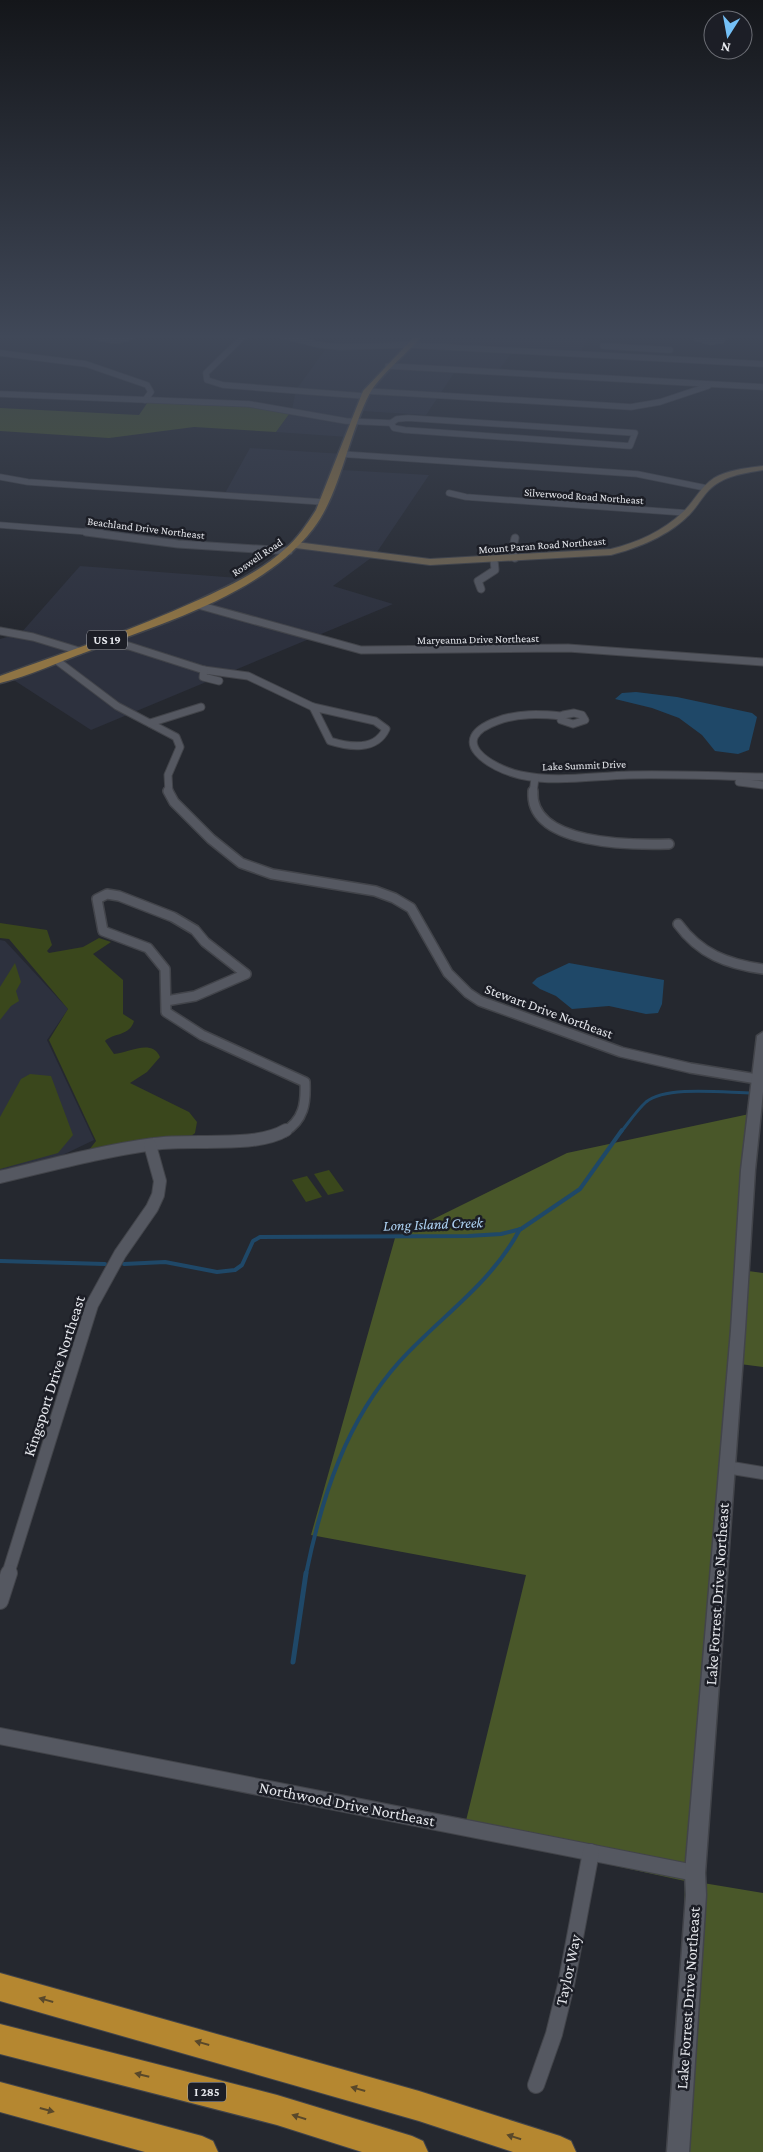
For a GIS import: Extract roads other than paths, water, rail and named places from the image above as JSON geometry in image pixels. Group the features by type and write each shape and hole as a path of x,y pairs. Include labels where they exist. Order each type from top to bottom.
{"highway":[{"path":"0,1986 419,2106 560,2152"},
{"name":"I 285","path":"0,2039 277,2110 412,2152"},
{"path":"0,2097 202,2152"}],"main road":[{"name":"Roswell Road","path":"0,680 198,605 252,578 293,548 312,525 349,434"},
{"name":"Mount Paran Road Northeast","path":"293,548 409,560 494,560 620,550 671,526 687,513 706,488 727,475 763,468"}],"street":[{"path":"466,434 630,446 635,434"},
{"path":"342,454 637,474 706,488"},
{"path":"0,476 28,482 323,502"},
{"name":"Silverwood Road Northeast","path":"449,493 466,497 687,513"},
{"name":"Beachland Drive Northeast","path":"0,525 102,533 178,544 293,548"},
{"path":"515,538 512,552 515,558"},
{"path":"481,589 478,581 495,570 494,560"},
{"name":"Maryeanna Drive Northeast","path":"198,605 338,646 361,650 568,648 763,662"},
{"path":"0,631 32,637 79,651"},
{"path":"116,637 129,646"},
{"path":"100,643 129,646 204,670 248,676 314,707 375,721 386,729 385,735 375,744 348,746 330,741 314,707"},
{"name":"Stewart Drive Northeast","path":"56,660 117,706 169,733 179,742 177,755 166,778 165,785 170,797 225,852 241,863 275,875 374,890 401,900 411,908 454,982 465,992 480,1000 621,1052 690,1068 757,1095"},
{"path":"204,670 203,677 217,685 226,673"},
{"path":"150,723 201,707"},
{"name":"Lake Summit Drive","path":"561,716 523,715 500,720 487,725 476,734 472,744 481,758 502,770 535,778 678,774 719,777 727,781 763,777"},
{"path":"535,778 533,802 537,810 560,829 582,838 614,844 669,844"},
{"name":"Lake Summit Drive","path":"736,779 763,785"},
{"path":"0,1177 127,1147 194,1140 248,1140 282,1132 300,1119 306,1106 305,1082 202,1035 166,1012 164,969 148,948 103,931 97,899 107,894 119,896 149,906 173,918 195,930 205,942 246,974 195,996 166,1001"},
{"path":"678,924 689,941 707,954 735,964 763,969"},
{"name":"Lake Forrest Drive Northeast","path":"678,2152 696,1895 695,1873 726,1468 763,1036"},
{"name":"Kingsport Drive Northeast","path":"0,1601 92,1305 120,1254 152,1208 158,1195 160,1181 150,1145"},
{"path":"726,1468 763,1473"},
{"name":"Northwood Drive Northeast","path":"0,1736 695,1873"},
{"name":"Taylor Way","path":"536,2084 554,2034 566,1985 591,1852"}],"water":[{"path":"636,692 677,697 752,713 757,717 749,750 738,754 715,751 702,735 679,718 652,708 615,699 622,693"},
{"path":"569,963 664,980 662,1004 658,1013 646,1014 609,1006 572,1009 556,996 532,983 537,978"}],"waterway":[{"name":"Long Island Creek","path":"621,1132 646,1102 668,1093 698,1091 753,1093"},
{"name":"Long Island Creek","path":"520,1229 580,1189 622,1130"},
{"name":"Long Island Creek","path":"124,1264 165,1262 217,1272 235,1270 242,1265 253,1241 260,1237 468,1236 501,1234 520,1229"},
{"path":"306,1574 312,1545 329,1488 351,1434 365,1409 381,1384 400,1361 495,1266 520,1229"},
{"name":"Long Island Creek","path":"0,1261 105,1264"},
{"path":"293,1662 306,1573"}]}
